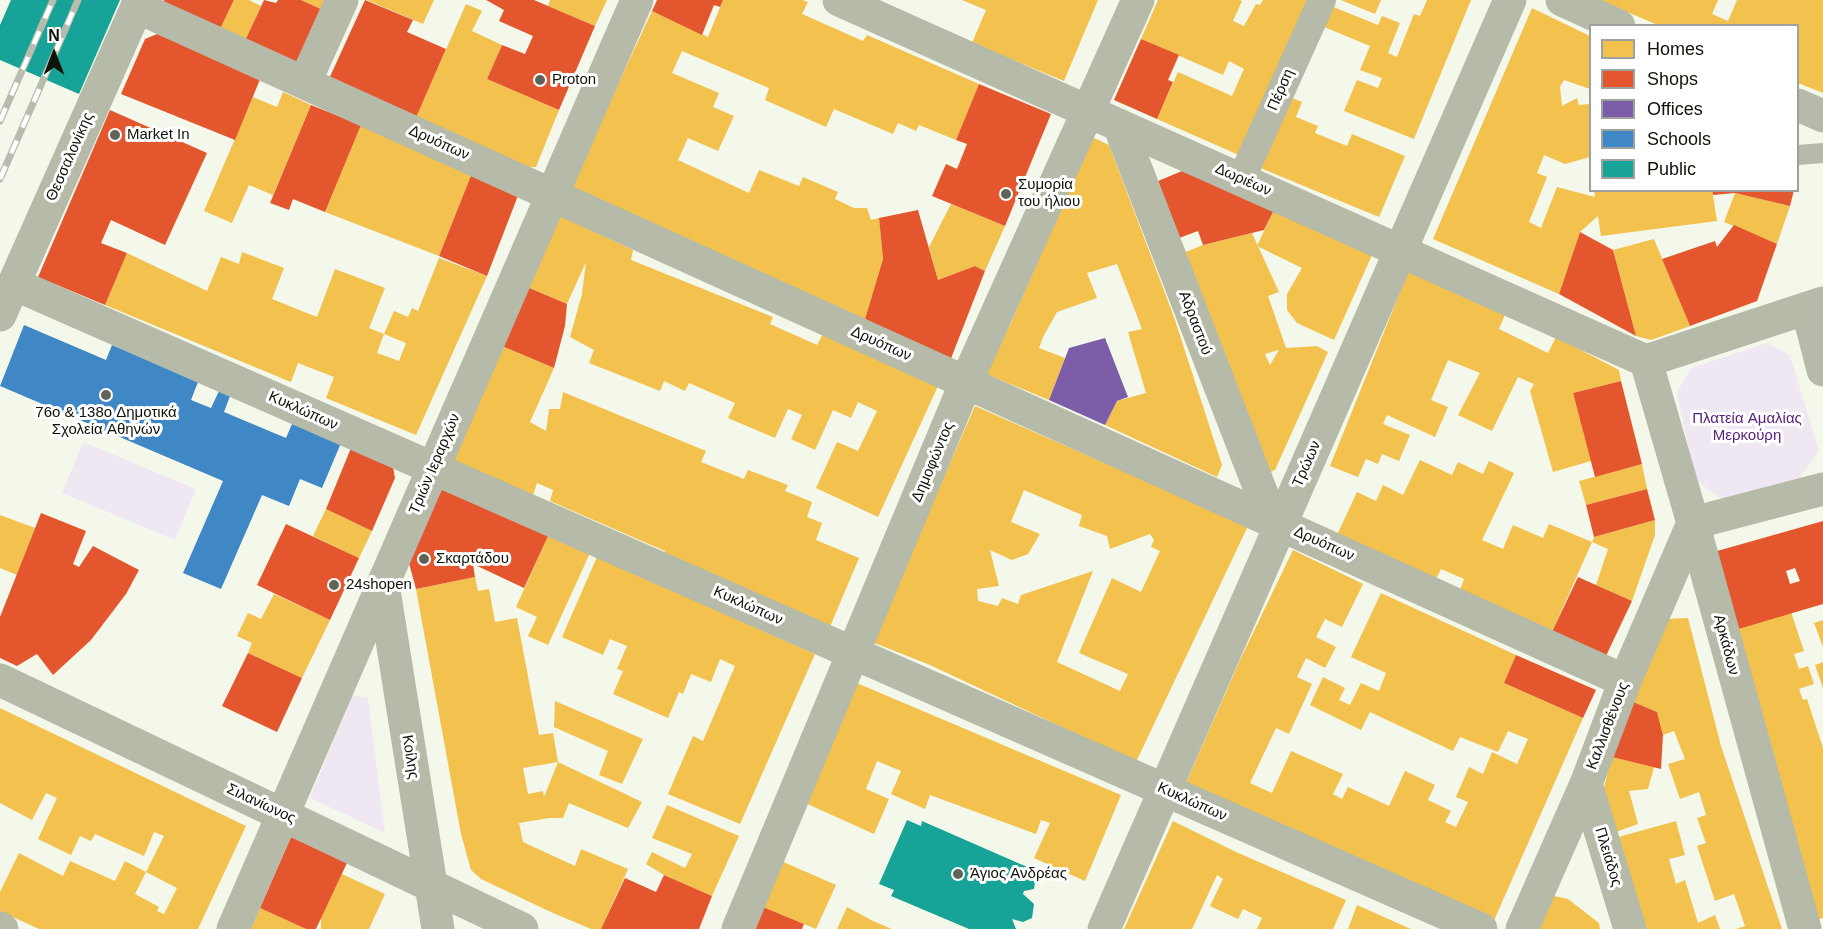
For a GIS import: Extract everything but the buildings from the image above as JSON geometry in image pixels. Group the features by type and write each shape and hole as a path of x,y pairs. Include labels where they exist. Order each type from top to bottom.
{"street":[{"path":"305,82 342,0"},
{"name":"Τριών Ιεραρχών","path":"233,929 637,0"},
{"name":"Δωριέων","path":"839,0 1646,361"},
{"name":"Δημοφώντος","path":"738,929 966,382 1138,0"},
{"name":"Πέρση","path":"1241,180 1322,0"},
{"name":"Τρώων","path":"1104,929 1165,790 1276,523 1510,0"},
{"path":"1562,0 1616,24"},
{"name":"Δρυόπων","path":"139,3 305,82 1625,681"},
{"name":"Θεσσαλονίκης","path":"0,315 139,3"},
{"path":"1799,106 1823,116"},
{"name":"Αδραστού","path":"1119,125 1276,523"},
{"name":"Κυκλώπων","path":"14,284 1481,929"},
{"path":"1646,361 1815,306 1823,369"},
{"name":"Αρκάδων","path":"1646,361 1693,523 1804,929"},
{"path":"1693,523 1823,489"},
{"name":"Καλλισθένους","path":"1522,929 1586,784 1625,681 1693,523"},
{"name":"Κοίλης","path":"383,584 438,929"},
{"name":"Σιλανίωνος","path":"0,680 522,929"},
{"name":"Πλειάδος","path":"1586,784 1630,929"}],"lane":[{"path":"1799,155 1823,153"}],"green space":[{"name":"Πλατεία Αμαλίας Μερκούρη","path":"1767,343 1790,355 1819,451 1800,478 1721,499 1695,479 1677,393 1691,368"},
{"path":"83,442 196,489 175,540 62,493"},
{"path":"352,695 368,698 385,833 310,798"}],"railway":[{"path":"0,121 53,0"},
{"path":"0,179 78,0"}],"place":[{"name":"Proton","path":"540,80"},
{"name":"Market In","path":"115,135"},
{"name":"Συμορία του ήλιου","path":"1006,194"},
{"name":"76ο & 138ο Δημοτικά Σχολεία Αθηνών","path":"106,395"},
{"name":"Σκαρτάδου","path":"424,559"},
{"name":"24shopen","path":"334,585"},
{"name":"Άγιος Ανδρέας","path":"958,874"}]}
